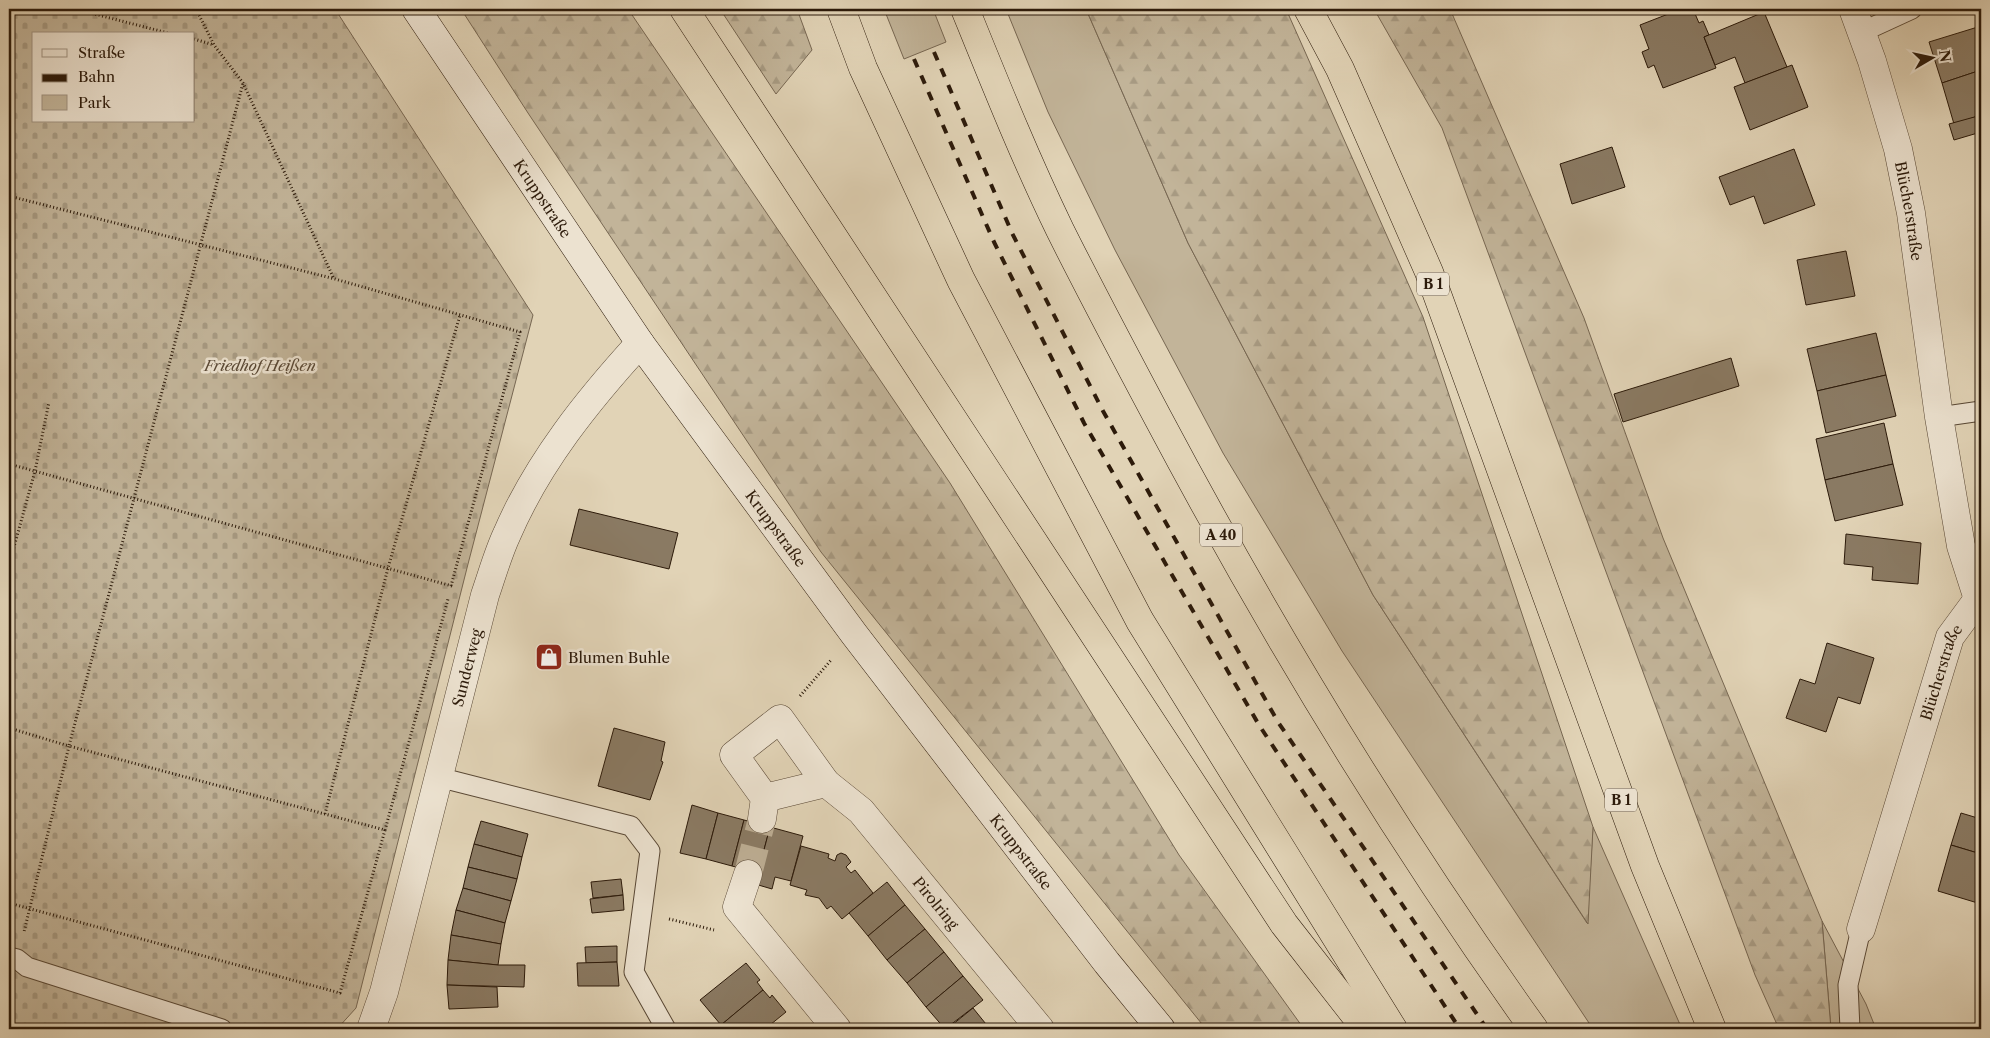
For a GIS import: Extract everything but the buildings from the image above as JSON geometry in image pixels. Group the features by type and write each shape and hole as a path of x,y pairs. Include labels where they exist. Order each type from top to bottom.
{"highway":[{"path":"684,9 1284,924 1366,1029"},
{"path":"842,9 863,68 961,280 1140,622 1393,1029"},
{"name":"A 40","path":"965,9 1000,97 1060,229 1210,518 1304,676 1410,847 1534,1029"},
{"name":"B 1","path":"1308,9 1340,69 1429,272 1645,866 1712,1029"}],"street":[{"name":"Kruppstraße","path":"416,9 640,343 854,634 1107,963 1161,1029"},
{"name":"Blücherstraße","path":"1857,20 1872,61 1898,149 1911,213 1940,418 1961,546 1980,601 1950,637 1861,929"},
{"name":"Sunderweg","path":"371,1029 384,992 485,595 507,534 544,464 595,393 640,343"},
{"name":"Pirolring","path":"780,719 826,783 861,811 1040,1029"},
{"path":"780,719 734,755 763,808 826,783"},
{"path":"748,874 737,907 837,1029"}],"lane":[{"path":"1857,20 1912,9"},
{"path":"1940,418 1981,411"},
{"path":"438,777 631,826 650,850 634,972 666,1029"},
{"path":"1850,1029 1848,985 1861,929"},
{"path":"13,958 27,967 222,1029"}],"path":[{"path":"75,9 164,32"},
{"path":"196,9 214,45 243,84 335,279"},
{"path":"195,40 214,45"},
{"path":"13,958 29,908 69,746 243,84"},
{"path":"9,196 335,279 520,332 386,830 340,993 9,903"},
{"path":"325,814 388,568 460,315"},
{"path":"9,565 35,471 49,402"},
{"path":"9,464 485,595"},
{"path":"780,719 854,634"},
{"path":"9,728 69,746 386,830"},
{"path":"642,912 723,933 752,926"}],"green space":[{"name":"Friedhof Heißen","path":"9,9 335,9 533,315 356,1008 337,1029 9,1029"},
{"path":"461,9 628,9 950,483 1179,855 1304,1029 1206,1029 821,552 528,113"},
{"path":"720,9 797,9 812,50 776,94"},
{"path":"884,9 933,9 946,42 904,59"},
{"path":"1006,9 1086,9 1188,243 1373,595 1587,923 1593,827 1682,1029 1593,1029 1342,651 1223,453 1115,250 1048,112"},
{"path":"1086,9 1286,9 1423,317 1593,827 1588,924 1373,595 1188,243"},
{"path":"1374,9 1450,9 1584,318 1663,538 1822,921 1831,1029 1779,1029 1755,975 1442,128"},
{"path":"1822,921 1866,1004 1876,1029 1831,1029"}],"tunnel":[{"path":"748,874 762,819"}],"railway":[{"path":"934,52 1012,233 1103,411 1278,722 1487,1029"},
{"path":"914,59 994,242 1084,423 1259,725 1460,1029"}],"place":[{"name":"Blumen Buhle","path":"549,657"}]}
